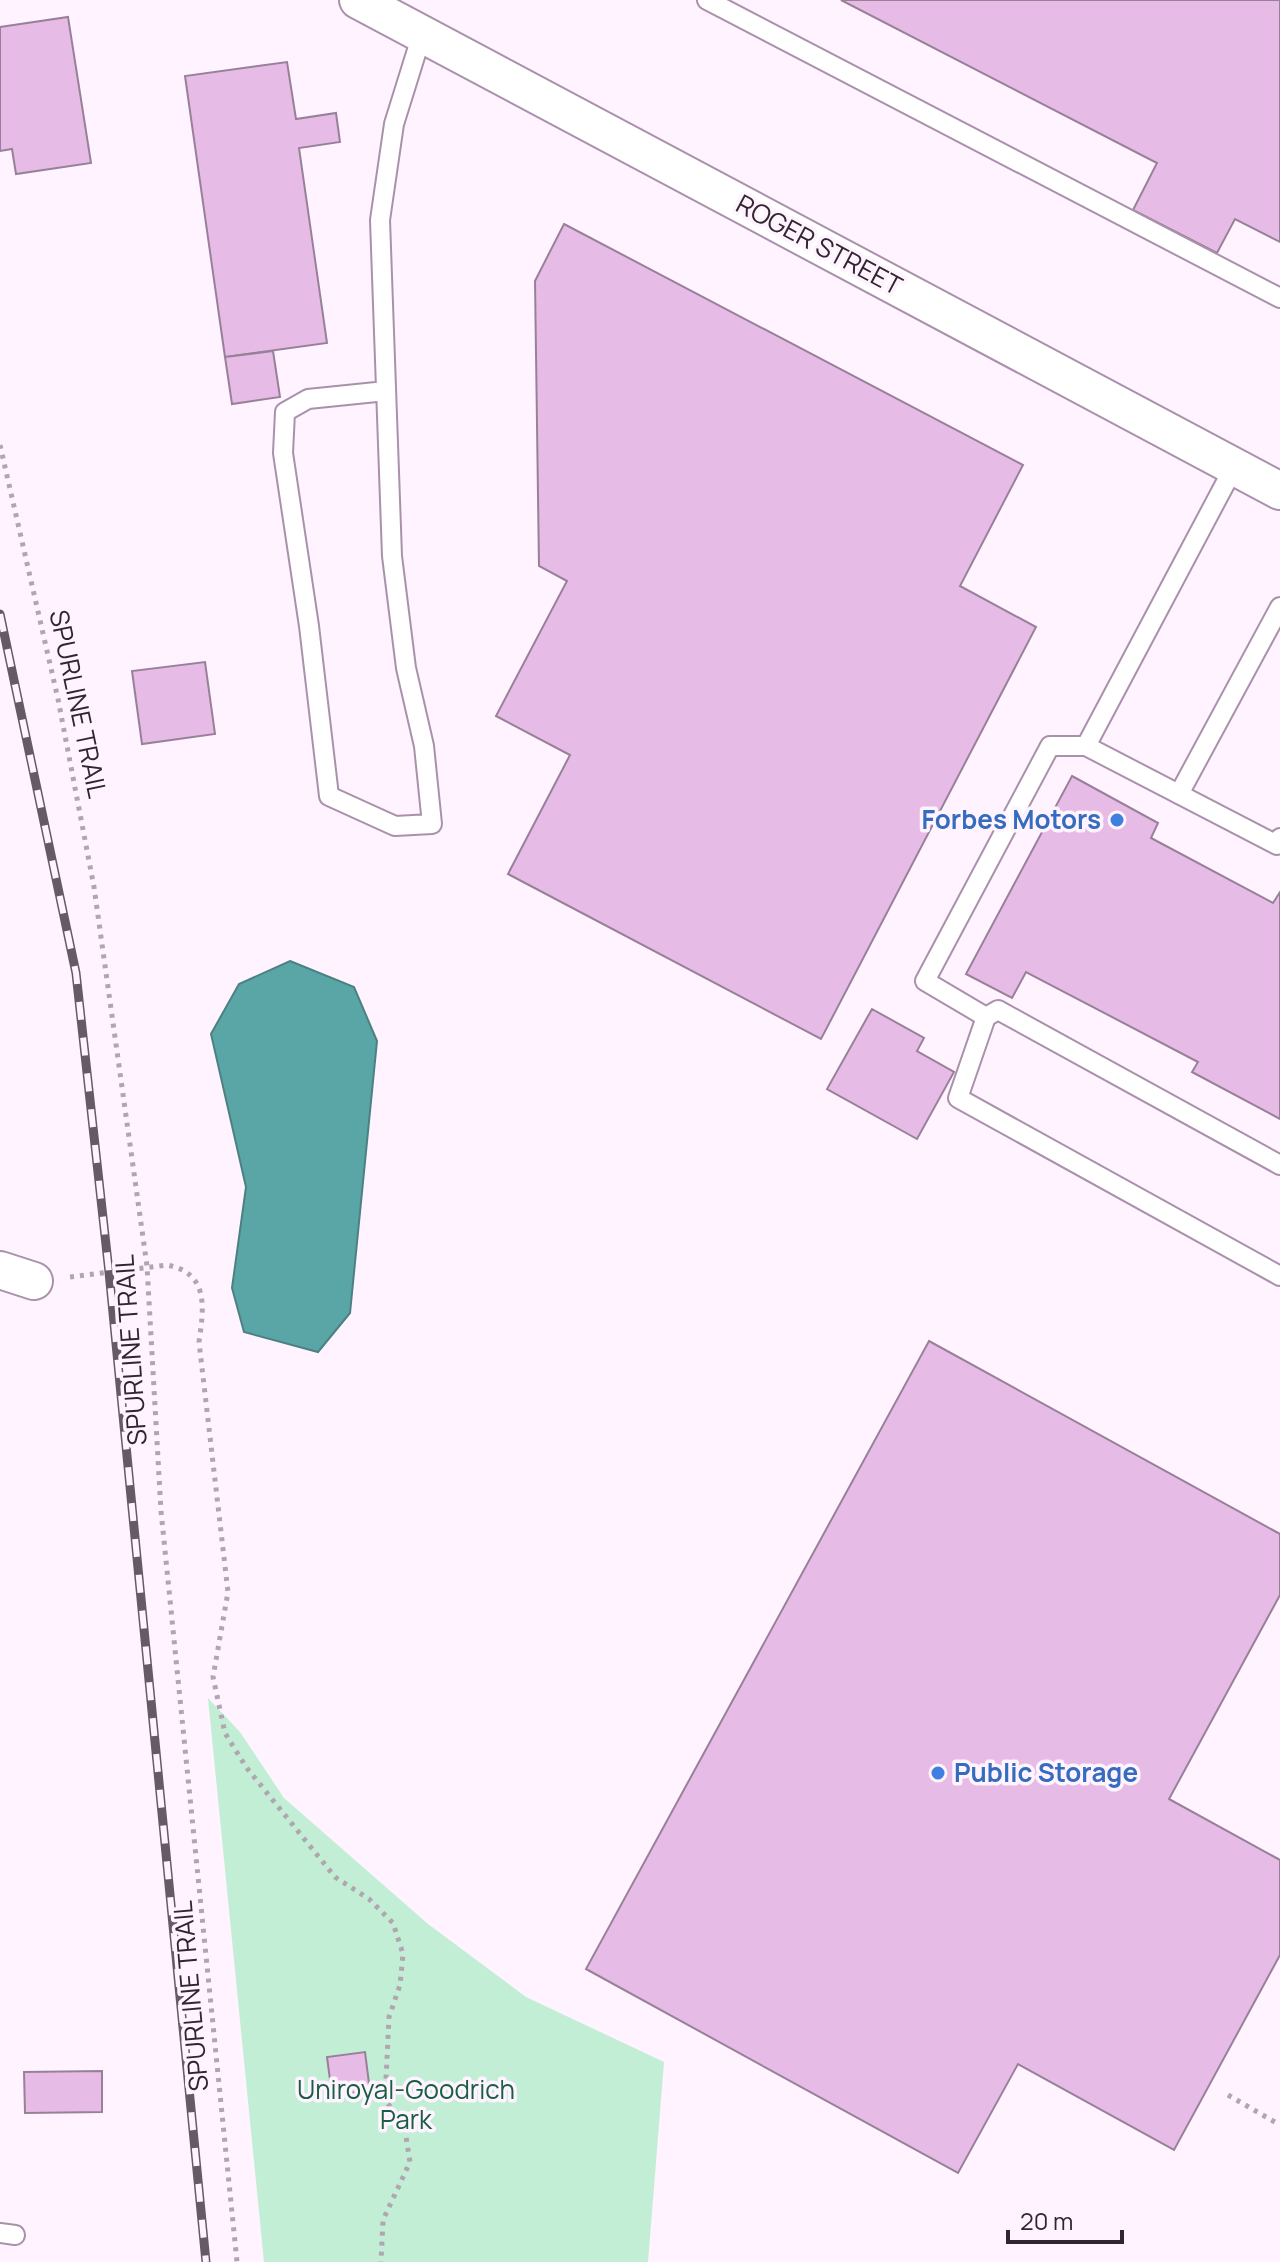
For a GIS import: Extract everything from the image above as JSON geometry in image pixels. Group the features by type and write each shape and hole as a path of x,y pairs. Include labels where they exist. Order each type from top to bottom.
{"street":[{"name":"ROGER STREET","path":"358,0 1280,491"}],"lane":[{"path":"707,0 1280,298"},
{"path":"386,391 308,399 285,412 283,453 309,626 329,796 395,826 432,824 424,746 406,668 392,556 380,220 394,124 422,34"},
{"path":"1086,746 1234,467"},
{"path":"1179,794 1280,607"},
{"path":"986,1017 925,981 1050,746 1086,746 1277,845 1280,838"},
{"path":"1280,1165 998,1010 986,1017 958,1098 1280,1276"}],"path":[{"name":"SPURLINE TRAIL","path":"0,445 55,684 94,887 147,1266 161,1511 237,2262"},
{"path":"17,1276 147,1266 182,1268 202,1287 205,1306 199,1342 228,1592 213,1677 225,1733 246,1767 335,1877 369,1899 393,1923 403,1954 400,1985 389,2017 385,2100 404,2124 410,2162 383,2220 381,2262"},
{"path":"1228,2095 1280,2125"}],"green space":[{"name":"Uniroyal-Goodrich Park","path":"208,1698 240,1732 284,1798 428,1924 526,1997 664,2062 648,2262 264,2262"}],"water":[{"path":"290,961 354,987 377,1041 350,1313 318,1352 244,1332 232,1288 246,1187 211,1034 239,984"}],"building":[{"path":"841,0 1280,0 1280,242 1235,219 1217,253 1133,210 1157,163"},
{"path":"68,17 91,163 16,174 12,149 0,151 0,27"},
{"path":"287,62 296,119 336,113 340,142 299,148 327,343 225,357 185,76"},
{"path":"564,224 1023,465 960,586 1036,627 821,1039 508,874 570,755 496,716 567,581 539,566 535,281"},
{"path":"273,351 280,397 232,404 225,357"},
{"path":"205,662 215,734 142,744 132,671"},
{"path":"1072,776 1158,823 1151,838 1273,903 1280,892 1280,1119 1192,1072 1198,1062 1026,972 1012,998 966,974"},
{"path":"872,1009 924,1038 917,1051 954,1072 917,1139 827,1089"},
{"name":"Public Storage","path":"929,1341 1280,1534 1280,1595 1169,1799 1280,1860 1280,1955 1174,2150 1018,2064 958,2173 586,1969"},
{"path":"365,2052 370,2091 332,2095 327,2057"},
{"path":"102,2071 102,2112 25,2113 24,2072"}],"railway":[{"path":"0,614 76,973 109,1272 206,2262"}],"place":[{"name":"Forbes Motors","path":"1117,820"},
{"name":"Public Storage","path":"938,1773"}]}
